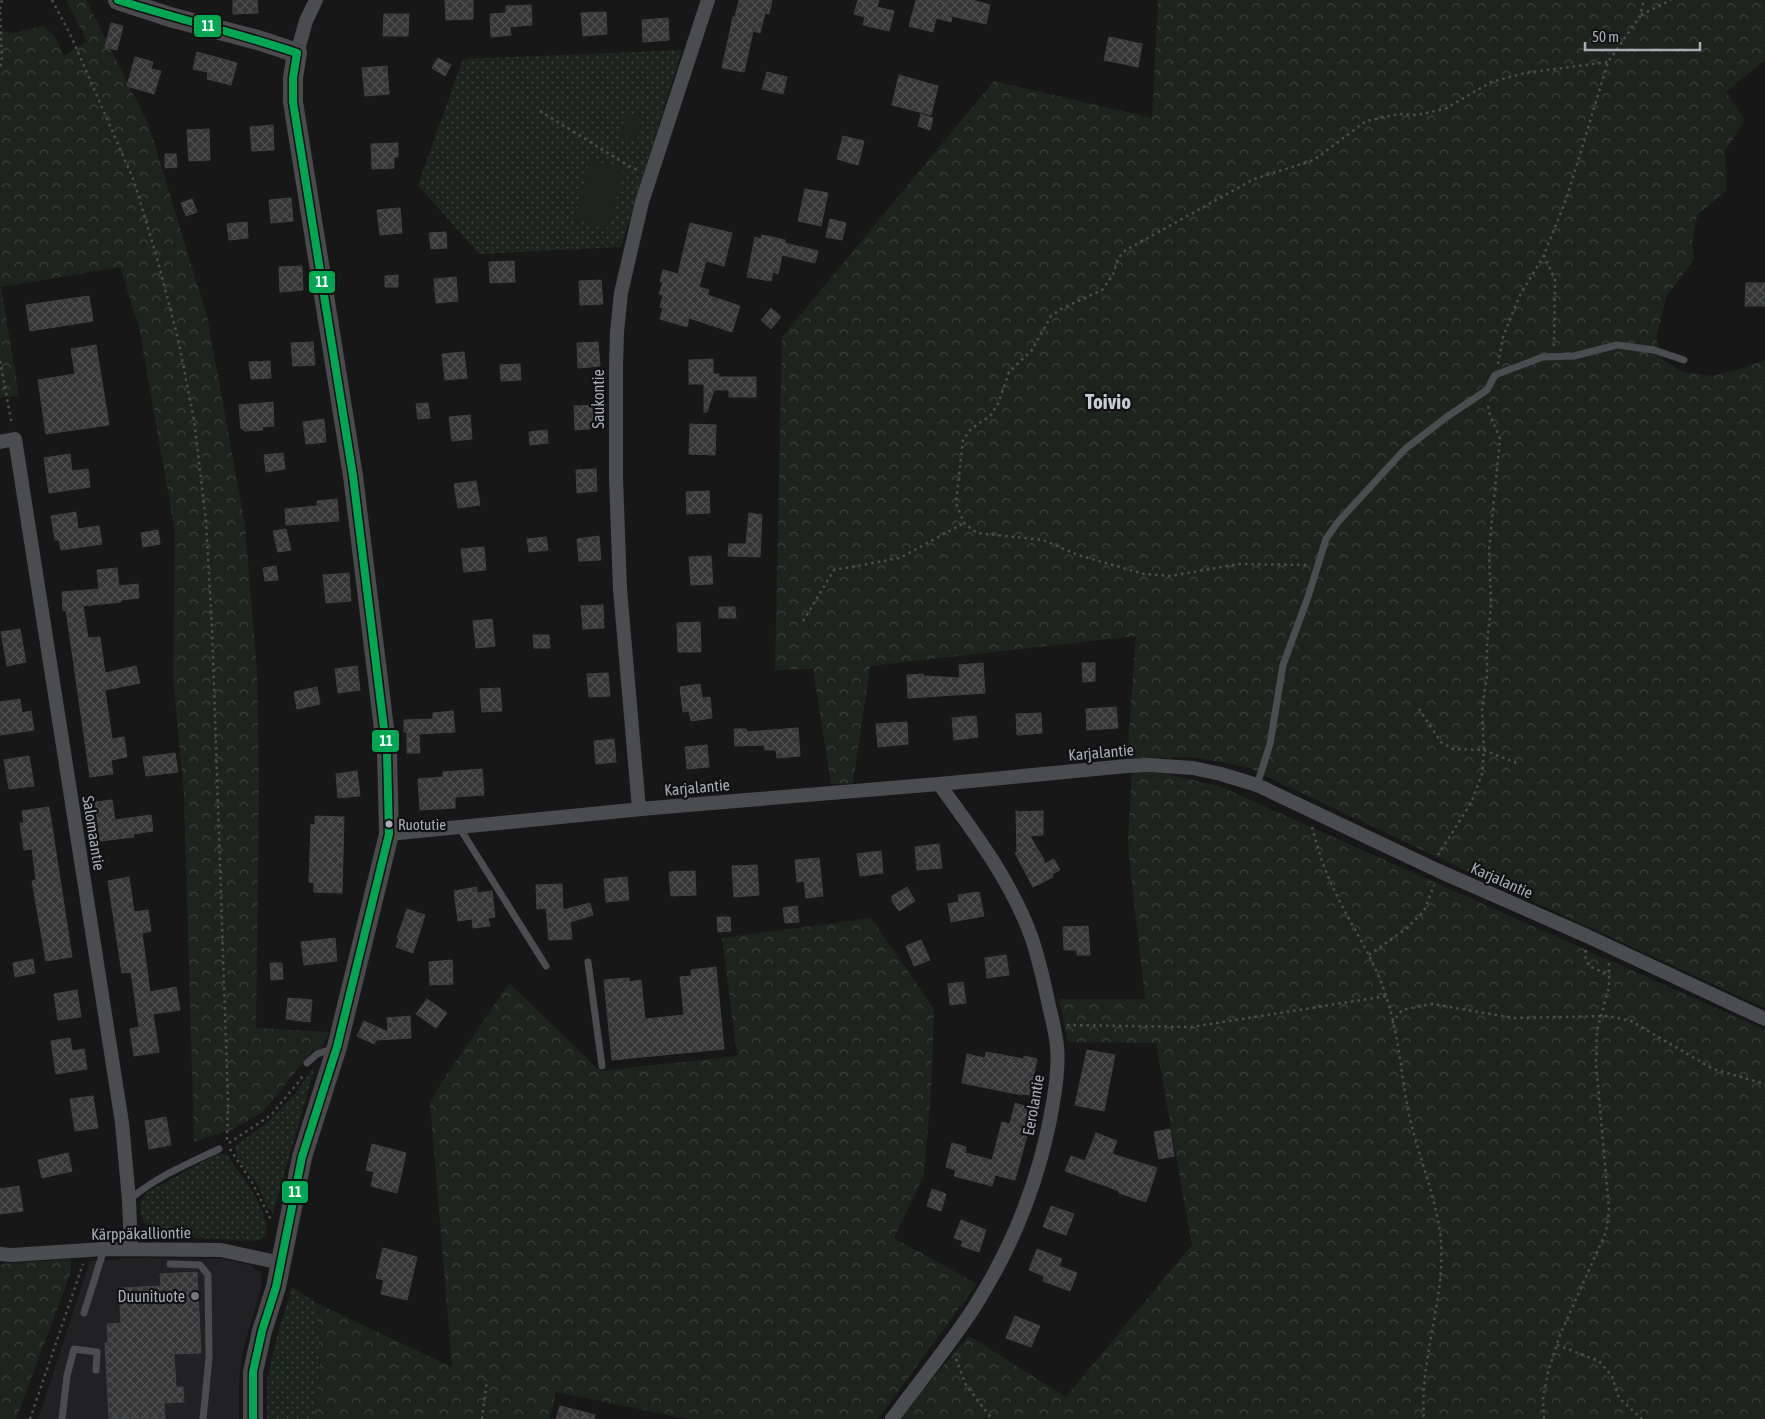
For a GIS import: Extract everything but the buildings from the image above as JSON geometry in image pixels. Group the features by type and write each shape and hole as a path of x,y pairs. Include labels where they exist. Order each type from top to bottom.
{"street":[{"path":"118,0 170,17 298,52"},
{"path":"253,1419 253,1372 262,1331 276,1287 302,1157 337,1047 388,834 386,753 353,476 293,102 293,78 298,52 306,21 316,0"},
{"name":"Saukontie","path":"639,810 620,589 616,478 616,366 621,293 642,202 708,0"},
{"path":"0,442 14,439"},
{"name":"Salomaantie","path":"14,439 122,1123 131,1248"},
{"name":"Karjalantie","path":"388,834 1149,765 1193,768 1222,774 1257,785 1435,869 1587,936 1765,1019"},
{"name":"Eerolantie","path":"892,1419 974,1307 999,1264 1035,1181 1050,1119 1056,1081 1058,1047 1042,974 1031,936 1010,890 978,837 940,784"},
{"name":"Kärppäkalliontie","path":"0,1254 11,1255 131,1248 221,1250 281,1263"}],"lane":[{"path":"1257,785 1270,744 1283,665 1303,613 1326,539 1338,522 1406,449 1448,416 1487,390 1495,375 1543,357 1574,356 1617,345 1654,350 1684,360"},
{"path":"459,827 546,966"},
{"path":"588,962 602,1066"},
{"path":"307,1063 317,1054 337,1047"},
{"path":"129,1200 167,1173 219,1149"},
{"path":"84,1313 104,1249"},
{"path":"170,1264 200,1265 208,1275 209,1358 203,1419"},
{"path":"62,1419 67,1376 74,1349 97,1352 96,1370"}],"path":[{"path":"0,69 2,57 0,11 2,0"},
{"path":"52,0 71,36 134,181 157,258 175,330 194,420 206,521 212,627 228,1144 236,1160 253,1184 271,1222"},
{"path":"1495,375 1503,337 1519,297 1544,255 1567,197 1584,147 1608,62 1640,16 1644,0"},
{"path":"1640,16 1671,0"},
{"path":"1318,565 1238,564 1171,576 1144,574 1078,555 1043,540 977,533 964,523 956,503 963,440 971,429 990,416 998,404 1009,372 1032,350 1051,316 1061,309 1102,290 1113,275 1118,258 1126,250 1254,179 1314,160 1366,121 1399,114 1416,115 1445,109 1491,82 1525,72 1608,62"},
{"path":"540,111 632,168 652,174"},
{"path":"1544,255 1554,280 1554,357"},
{"path":"0,361 14,439"},
{"path":"1369,954 1406,929 1424,911 1435,869 1471,803 1482,774 1484,750 1482,708 1488,676 1487,644 1491,606 1489,550 1500,439 1497,428 1488,413 1487,390"},
{"path":"802,621 834,570 900,558 964,523"},
{"path":"1419,708 1441,742 1453,748 1484,750 1519,764"},
{"path":"1308,810 1320,858 1330,882 1369,954 1386,996 1409,1116 1440,1233 1442,1267 1426,1359 1422,1398 1424,1419"},
{"path":"1587,936 1585,956 1589,966 1609,975"},
{"path":"1544,1419 1543,1399 1548,1372 1557,1345 1606,1232 1609,1210 1596,1063 1597,1031 1609,987 1610,947"},
{"path":"1053,1025 1191,1027 1386,996"},
{"path":"1392,1023 1402,1010 1432,1004 1514,1018 1602,1015 1631,1021 1713,1069 1765,1084"},
{"path":"219,1149 271,1116 301,1079 307,1063"},
{"path":"30,1419 87,1251"},
{"path":"949,1341 966,1385 992,1419"},
{"path":"1557,1345 1599,1361 1612,1376 1619,1398 1642,1419"},
{"path":"482,1419 487,1380"}],"shaded area":[{"path":"132,1258 222,1259 251,1265 261,1274 261,1287 243,1351 239,1380 239,1419 38,1419 90,1261"}],"green space":[{"path":"66,0 86,0 149,126 207,316 245,525 257,673 259,786 256,1028 329,1032 322,1048 312,1051 263,1112 233,1129 194,1142 184,795 173,677 175,532 139,327 120,267 1,287 19,396 0,398 0,31 14,33 43,26 55,36 64,56 87,41"},
{"path":"1158,0 1765,0 1765,60 1726,92 1745,120 1725,151 1727,190 1697,215 1692,243 1694,259 1666,297 1656,339 1663,360 1683,372 1712,376 1765,360 1765,1008 1443,860 1247,767 1193,757 1127,758 1136,636 870,666 853,783 831,784 813,669 775,670 782,337 994,81 1152,118"},
{"path":"682,50 621,247 479,254 418,185 463,59"},
{"path":"626,113 643,117 637,140 620,136"},
{"path":"590,160 624,168 609,228 575,220"},
{"path":"1132,772 1166,774 1219,786 1765,1030 1765,1419 905,1419 900,1416 969,1336 1066,1397 1192,1245 1156,1043 1068,1042 1059,999 1145,999 1129,857 1128,839"},
{"path":"871,918 934,1009 931,1091 924,1175 894,1238 977,1284 878,1419 688,1419 556,1392 550,1419 313,1419 320,1367 316,1303 452,1367 430,1103 442,1082 509,983 600,1071 737,1056 722,938"},
{"path":"313,1068 273,1213 266,1204 258,1186 240,1162 235,1146 267,1123 295,1094"},
{"path":"217,1154 228,1156 253,1193 263,1213 267,1234 260,1240 249,1241 156,1235 146,1225 141,1215 141,1203 147,1192"},
{"path":"71,1259 71,1272 16,1419 0,1419 0,1264"},
{"path":"292,1287 316,1303 320,1367 313,1419 267,1419 267,1380 276,1340"}],"transit line":[{"name":"11","path":"118,0 297,53"},
{"name":"11","path":"253,1419 253,1372 262,1331 276,1287 302,1157 337,1047 389,834 387,753 353,476 293,102 293,78 297,53"}],"place":[{"name":"Ruotutie","path":"389,824"},
{"name":"Duunituote","path":"195,1296"}],"district":[{"name":"Toivio","path":"1108,402"}]}
